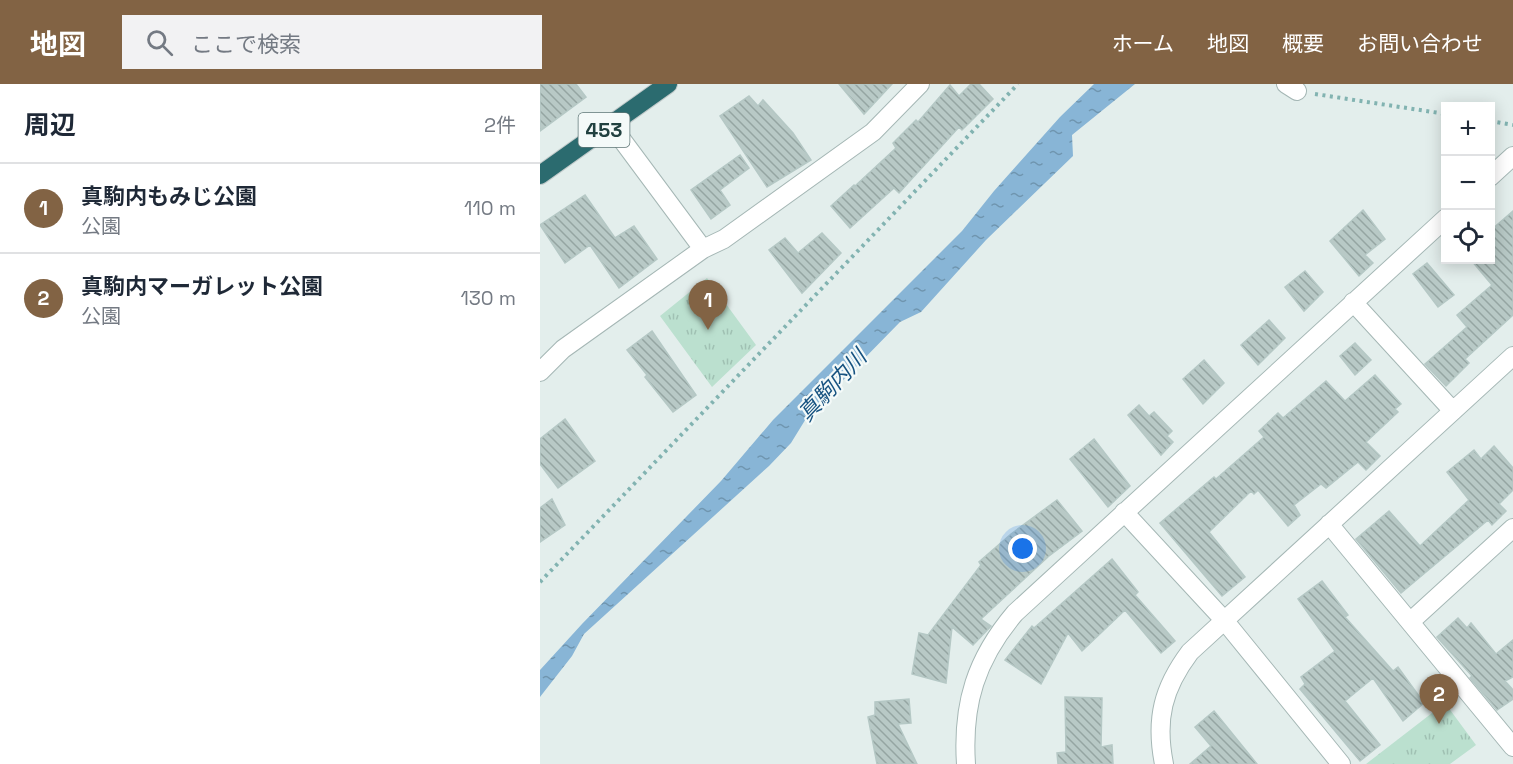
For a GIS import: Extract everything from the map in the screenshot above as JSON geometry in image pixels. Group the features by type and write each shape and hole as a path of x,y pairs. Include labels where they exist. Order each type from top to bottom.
{"highway":[{"name":"453","path":"540,175 668,84"}],"street":[{"path":"540,372 562,349 703,249 724,239 873,132 920,84"},
{"path":"610,125 703,249"},
{"path":"1495,173 1513,156"},
{"path":"966,764 965,724 973,685 992,644 1015,613 1441,223"},
{"path":"1353,302 1453,411"},
{"path":"1164,764 1160,725 1162,707 1169,685 1190,652 1513,356"},
{"path":"1125,512 1224,620 1341,764"},
{"path":"1329,524 1410,622 1507,726 1513,747"},
{"path":"1410,622 1513,528"}],"path":[{"path":"540,582 1017,84"},
{"path":"1291,87 1441,113"},
{"path":"1495,122 1513,125"}],"green space":[{"path":"707,278 756,345 712,387 660,316"},
{"path":"1445,703 1476,745 1450,764 1366,764"}],"water":[{"name":"真駒内川","path":"1094,84 1135,84 1072,135 1073,156 986,240 921,312 900,322 807,417 791,443 769,466 584,634 572,656 540,697 540,670 721,481 773,420 962,231 994,191 1060,117"}],"building":[{"path":"540,84 576,84 586,97 540,131"},
{"path":"839,84 892,84 864,114"},
{"path":"971,84 979,84 993,99 962,130 959,127 899,193 894,188 850,228 831,206 896,148 893,143 916,120 918,122 950,85 959,96"},
{"path":"749,96 758,106 763,100 793,133 811,160 767,187 720,116"},
{"path":"740,155 749,168 720,190 730,205 711,219 691,190"},
{"path":"585,195 615,238 634,226 657,259 619,288 590,245 565,263 540,225"},
{"path":"1363,210 1385,239 1365,255 1373,263 1359,276 1330,241"},
{"path":"1513,211 1513,315 1465,359 1469,363 1446,386 1425,364 1467,327 1457,315 1492,285 1474,264 1495,264 1495,227"},
{"path":"822,233 841,253 802,293 769,250 785,238 798,253"},
{"path":"1427,263 1454,295 1438,307 1413,274"},
{"path":"1305,271 1323,292 1304,311 1285,287"},
{"path":"1269,320 1285,338 1258,365 1241,345"},
{"path":"652,331 696,395 673,412 627,350"},
{"path":"1355,343 1371,360 1355,375 1340,356"},
{"path":"1204,360 1224,383 1203,404 1183,379"},
{"path":"1375,375 1401,404 1395,409 1398,412 1366,442 1380,456 1366,470 1358,462 1326,488 1321,484 1294,505 1300,515 1288,526 1258,490 1254,494 1251,491 1209,532 1245,577 1222,596 1160,523 1264,437 1259,431 1278,413 1283,418 1326,381 1345,401"},
{"path":"1139,405 1149,416 1154,412 1172,431 1167,436 1173,442 1161,455 1128,415"},
{"path":"565,419 595,461 558,488 540,464 540,439"},
{"path":"1094,439 1130,486 1108,507 1070,459"},
{"path":"1494,446 1513,468 1513,490 1499,504 1506,511 1492,525 1488,520 1401,593 1356,539 1389,511 1420,546 1469,500 1447,472 1474,450 1481,459"},
{"path":"552,499 565,525 540,542 540,508"},
{"path":"1057,500 1082,531 1049,556 981,619 991,626 973,645 952,627 946,683 912,674 919,633 928,635 981,565 979,562 1011,534"},
{"path":"1112,559 1138,592 1135,595 1175,641 1161,653 1125,610 1082,651 1068,633 1041,684 1005,660 1032,626 1034,628"},
{"path":"1322,581 1348,615 1345,617 1393,671 1398,667 1424,703 1403,721 1373,678 1345,701 1380,745 1360,761 1300,689 1305,684 1301,677 1335,651 1298,599"},
{"path":"1458,618 1467,628 1471,623 1496,654 1513,640 1513,677 1505,681 1513,690 1513,699 1497,710 1470,678 1472,676 1437,637"},
{"path":"1065,697 1102,698 1101,747 1112,745 1113,764 1058,764 1057,753 1066,752"},
{"path":"909,699 911,723 898,724 917,764 877,764 868,717 875,715 875,702"},
{"path":"1214,711 1257,764 1190,764 1211,746 1195,727"}],"place":[{"name":"真駒内もみじ公園","path":"708,330"},
{"name":"真駒内マーガレット公園","path":"1439,724"}]}
